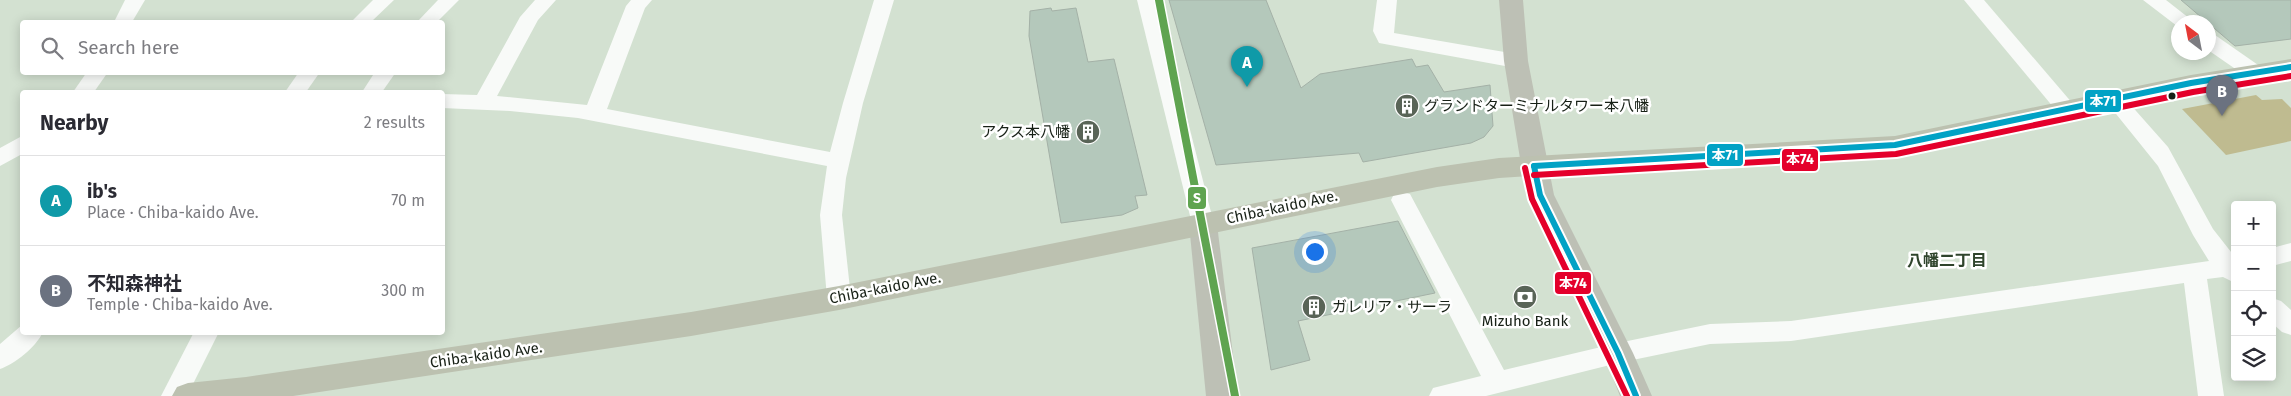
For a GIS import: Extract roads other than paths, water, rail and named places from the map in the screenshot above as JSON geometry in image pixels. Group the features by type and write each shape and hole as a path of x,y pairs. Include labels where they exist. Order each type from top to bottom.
{"highway":[{"name":"Chiba-kaido Ave.","path":"188,396 246,390 633,333 839,298 1437,177 1534,166 1768,154 1895,145 2066,109 2254,72 2291,67"}],"main road":[{"path":"1511,0 1516,61 1540,196 1618,354 1636,396"},
{"path":"1203,224 1222,396"}],"street":[{"path":"125,20 135,0"},
{"path":"362,20 384,0"},
{"path":"428,20 449,0"},
{"path":"482,102 530,17 546,0"},
{"path":"595,113 636,6 642,0"},
{"path":"839,298 831,215 839,160 853,103 884,0"},
{"path":"1147,0 1203,224"},
{"path":"1387,0 1383,31 1386,38 1516,61"},
{"path":"1974,0 2066,109"},
{"path":"2153,0 2174,15"},
{"path":"2216,46 2254,72"},
{"path":"84,90 96,75"},
{"path":"296,90 308,75"},
{"path":"373,90 384,75"},
{"path":"2114,100 2165,159 2205,237 2231,268"},
{"path":"445,101 482,102 595,113 839,160"},
{"path":"0,158 20,145"},
{"path":"1402,200 1498,383"},
{"path":"2276,256 2291,252"},
{"path":"1442,396 1710,334 1792,331 2194,272 2231,269"},
{"path":"2194,272 2210,396"},
{"path":"2276,312 2291,325"},
{"path":"0,360 28,335"},
{"path":"174,396 205,335"}],"place":[{"name":"ib's","path":"1247,87"},
{"name":"グランドターミナルタワー本八幡","path":"1407,106"},
{"name":"不知森神社","path":"2222,116"},
{"name":"アクス本八幡","path":"1088,132"},
{"name":"Mizuho Bank","path":"1525,297"},
{"name":"ガレリア・サーラ","path":"1314,307"}],"district":[{"name":"八幡二丁目","path":"1947,260"}]}
